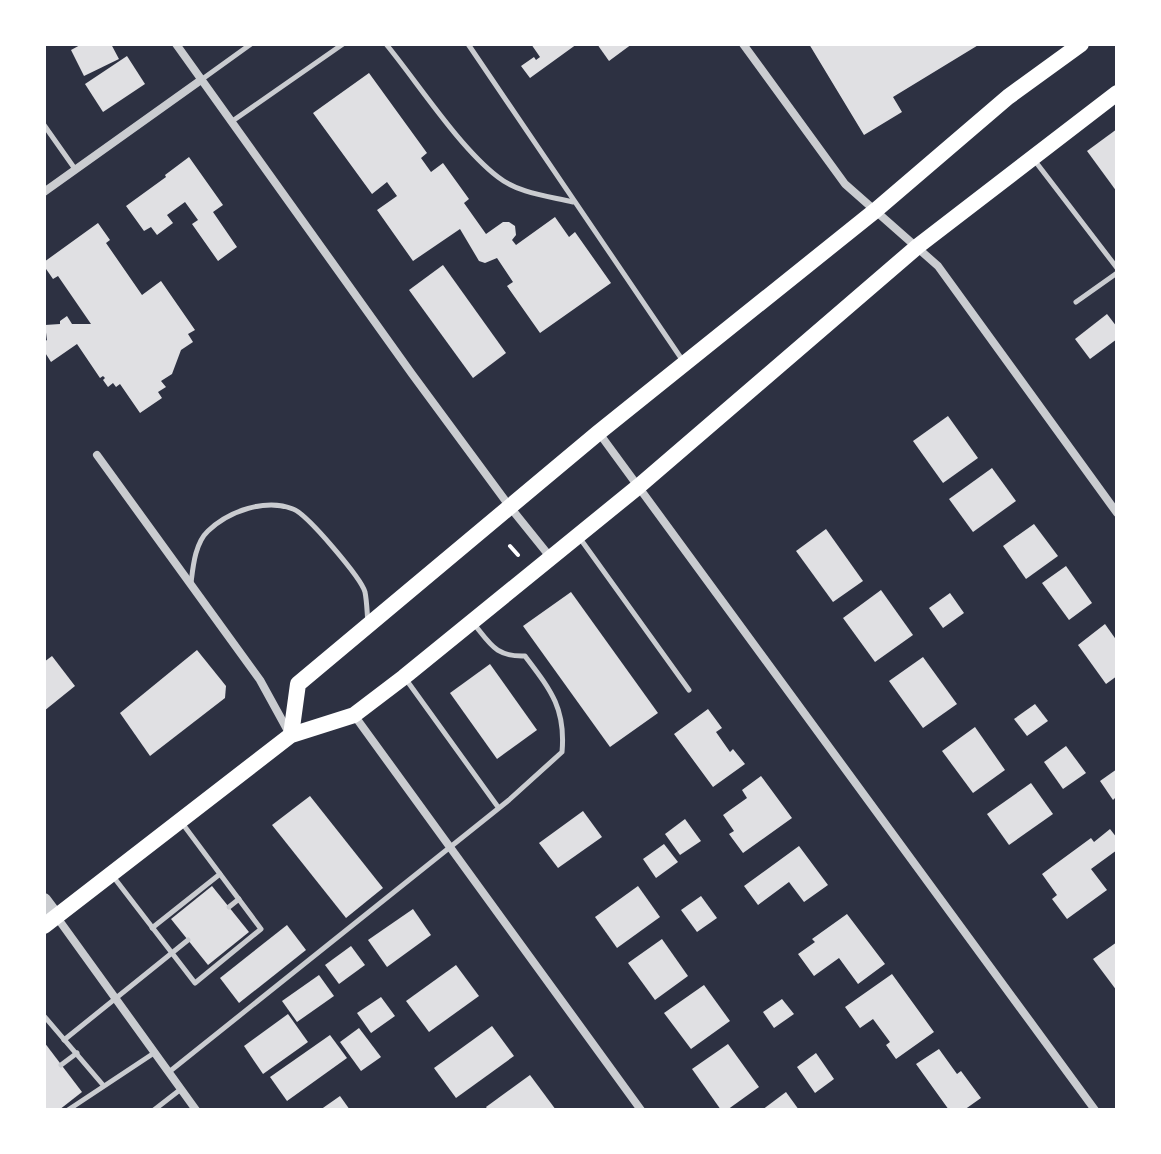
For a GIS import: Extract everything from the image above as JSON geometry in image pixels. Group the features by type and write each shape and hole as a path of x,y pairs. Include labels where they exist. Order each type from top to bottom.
{"main road":[{"path":"291,735 298,684 598,433 876,210 1008,97 1081,44"},
{"path":"50,921 291,735 354,715 404,677 639,486 918,246 1117,93"}],"street":[{"path":"176,44 510,507 551,559"},
{"path":"743,44 845,184 938,266 1117,513"},
{"path":"44,192 201,80"},
{"path":"598,433 1095,1110"},
{"path":"97,455 260,680 291,735"},
{"path":"354,715 641,1110"},
{"path":"44,900 50,921 115,999 196,1110"}],"lane":[{"path":"201,80 251,44"},
{"path":"231,122 343,44"},
{"path":"386,44 463,141 499,178 528,192 573,202"},
{"path":"468,44 685,364"},
{"path":"44,125 76,169"},
{"path":"1032,157 1117,270 1076,302"},
{"path":"191,584 195,555 206,532 252,505 272,504 295,509 312,523 364,589 368,625"},
{"path":"578,537 689,690"},
{"path":"169,1072 562,752 561,715 551,689 525,656 506,657 472,623"},
{"path":"404,677 498,807"},
{"path":"111,875 195,983 261,929 180,821"},
{"path":"152,928 221,874"},
{"path":"229,907 239,899"},
{"path":"64,1040 188,940"},
{"path":"45,1019 103,1085"},
{"path":"68,1110 155,1052"},
{"path":"61,1065 77,1053"},
{"path":"154,1110 181,1089"}],"path":[{"path":"510,546 518,555"}],"building":[{"path":"82,44 111,44 119,59 84,76 71,50"},
{"path":"531,44 577,44 530,78 521,66 534,57 536,60 540,57"},
{"path":"597,44 632,44 609,61"},
{"path":"809,44 980,44 893,97 902,112 864,135"},
{"path":"127,56 145,84 103,112 85,84"},
{"path":"369,73 427,153 421,158 431,172 443,163 469,199 464,203 486,234 503,222 509,222 515,226 516,235 512,240 516,245 555,217 569,237 575,232 611,283 540,333 507,286 513,282 497,258 485,263 479,261 460,229 413,261 377,210 397,196 387,182 372,194 313,113"},
{"path":"1117,129 1117,192 1087,151"},
{"path":"189,157 223,205 213,212 237,247 218,261 192,224 198,220 185,202 167,215 173,223 157,235 151,227 144,231 126,206"},
{"path":"98,223 110,240 106,243 142,295 161,281 195,330 188,334 193,342 181,350 172,374 161,381 166,387 158,392 162,398 140,413 120,384 116,387 113,383 108,387 103,380 105,378 100,378 77,344 51,362 44,351 47,340 45,325 60,324 67,316 72,324 91,324 58,276 53,279 44,262"},
{"path":"443,265 506,353 473,378 409,290"},
{"path":"1107,314 1117,327 1117,339 1090,359 1075,339"},
{"path":"948,416 978,458 943,483 913,441"},
{"path":"992,468 1016,501 973,532 949,499"},
{"path":"1034,524 1058,556 1026,579 1003,546"},
{"path":"826,529 863,581 833,602 796,551"},
{"path":"1066,566 1092,603 1069,620 1042,583"},
{"path":"881,590 913,635 875,662 843,618"},
{"path":"571,592 658,713 610,747 523,626"},
{"path":"950,593 964,613 943,628 929,608"},
{"path":"1105,624 1117,641 1117,676 1106,684 1078,645"},
{"path":"197,650 226,686 225,698 150,756 120,713"},
{"path":"52,656 75,686 44,711 44,662"},
{"path":"923,657 957,704 923,728 889,681"},
{"path":"490,664 537,730 497,759 450,693"},
{"path":"1035,704 1048,721 1027,736 1014,719"},
{"path":"708,709 722,728 716,732 730,752 733,749 745,764 713,787 674,734"},
{"path":"975,727 1005,770 973,793 942,751"},
{"path":"1066,746 1086,773 1063,789 1044,762"},
{"path":"1117,769 1117,796 1113,800 1100,781"},
{"path":"761,776 792,818 743,853 729,834 734,831 723,815 747,798 742,790"},
{"path":"1031,783 1053,814 1009,845 987,814"},
{"path":"310,796 383,888 346,918 272,825"},
{"path":"583,811 602,837 558,868 539,843"},
{"path":"685,819 701,841 680,855 665,834"},
{"path":"1110,829 1117,838 1117,850 1091,869 1107,890 1067,919 1052,899 1057,895 1042,874 1091,838 1094,842"},
{"path":"664,844 678,862 656,878 643,859"},
{"path":"799,846 828,885 804,902 789,882 758,905 744,886"},
{"path":"212,886 249,932 208,965 171,919"},
{"path":"638,886 660,917 617,948 595,917"},
{"path":"701,896 717,918 697,932 681,910"},
{"path":"413,909 431,935 387,967 368,940"},
{"path":"847,914 885,964 858,984 839,958 814,976 798,954 815,942 812,939"},
{"path":"287,925 306,950 239,1003 220,978"},
{"path":"662,939 688,976 655,1000 628,963"},
{"path":"1117,942 1117,991 1093,959"},
{"path":"351,946 365,965 339,984 325,965"},
{"path":"456,965 479,996 429,1032 406,1001"},
{"path":"892,974 934,1032 896,1059 886,1045 890,1042 873,1019 860,1028 845,1007"},
{"path":"319,975 334,996 297,1022 282,1001"},
{"path":"704,985 730,1021 691,1049 664,1013"},
{"path":"381,997 395,1016 371,1033 357,1013"},
{"path":"782,999 794,1014 774,1028 763,1012"},
{"path":"288,1014 308,1042 263,1074 244,1046"},
{"path":"492,1026 514,1056 456,1098 434,1068"},
{"path":"359,1028 381,1057 361,1071 340,1042"},
{"path":"330,1035 347,1058 287,1101 270,1077"},
{"path":"44,1042 82,1092 59,1110 44,1110"},
{"path":"728,1044 759,1087 727,1110 721,1110 692,1069"},
{"path":"939,1049 957,1074 961,1071 981,1098 964,1110 949,1110 916,1064"},
{"path":"816,1053 834,1079 815,1093 797,1067"},
{"path":"530,1075 556,1110 488,1110 486,1107"},
{"path":"786,1092 799,1110 762,1110"},
{"path":"340,1096 350,1110 320,1110"}]}
